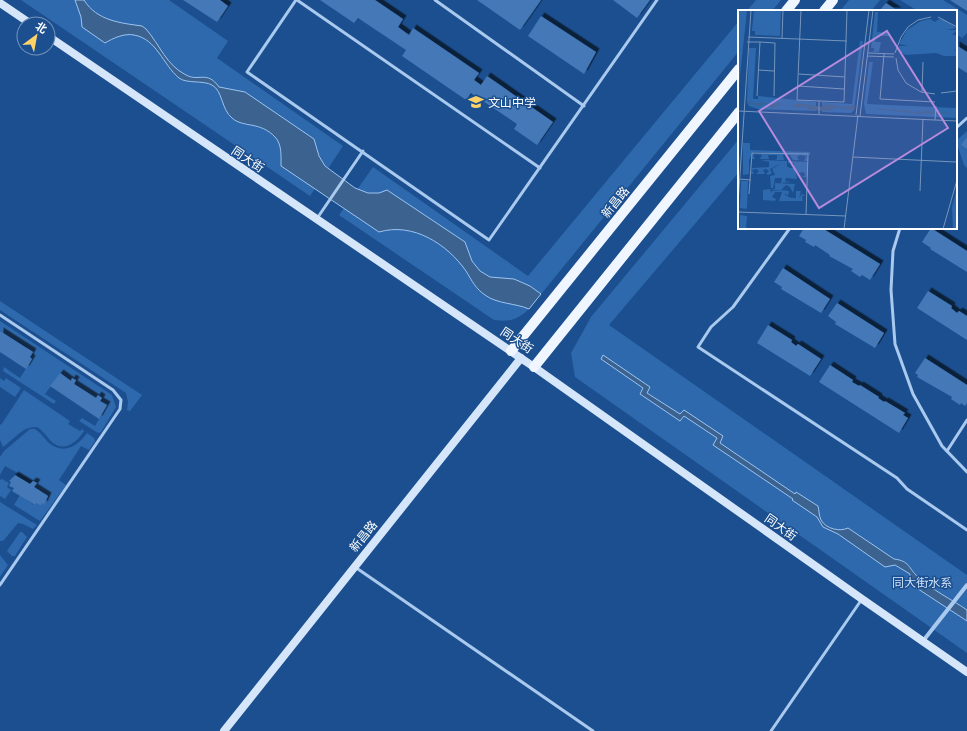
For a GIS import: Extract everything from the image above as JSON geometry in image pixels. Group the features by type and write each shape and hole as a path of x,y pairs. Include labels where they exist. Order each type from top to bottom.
{"main road":[{"path":"787,10 795,0"},
{"path":"825,10 833,0"},
{"name":"新昌路","path":"511,351 738,70"},
{"path":"534,367 738,113"}],"street":[{"path":"0,3 19,16"},
{"name":"同大街","path":"56,41 316,220 511,351 967,672"},
{"name":"新昌路","path":"224,731 521,358"},
{"path":"923,641 967,585"}],"lane":[{"path":"540,168 297,0 247,72 363,151 489,240 584,106 657,0"},
{"path":"434,0 584,106"},
{"path":"957,127 967,118"},
{"path":"316,220 363,151"},
{"path":"789,229 734,307 711,327 698,347 897,478 907,488 967,530"},
{"path":"900,229 893,251 891,290 895,344 913,394 942,446 967,472"},
{"path":"0,315 113,390 121,400 120,409 0,585"},
{"path":"947,451 967,420"},
{"path":"355,567 593,731"},
{"path":"771,731 862,599"}],"green space":[{"path":"21,0 169,0 228,41 217,58 343,146 310,196 56,24 56,16 45,16"},
{"path":"756,0 781,0 773,10 748,10"},
{"path":"849,0 880,0 872,10 841,10"},
{"path":"900,0 943,0 967,15 967,33 962,38 957,35 957,10 916,10"},
{"path":"738,22 738,52 529,309 517,318 505,321 494,320 339,215 373,167 528,276"},
{"path":"967,131 967,137 962,145 967,149 967,168 964,165 957,140"},
{"name":"同大街水系","path":"738,140 738,173 609,325 967,575 967,653 575,377 571,353 591,317"},
{"path":"0,301 142,395 130,411 127,410 128,402 126,393 0,310"},
{"path":"0,321 112,395 116,407 101,432 98,433 79,421 82,418 95,426 107,405 100,401 102,398 98,396 96,398 74,384 76,380 73,378 71,381 60,374 45,394 56,401 54,404 3,371 4,367 20,378 32,359 26,346 0,331"},
{"path":"0,378 4,381 6,378 21,388 15,397 0,387"},
{"path":"24,390 70,421 68,424 80,431 82,429 84,431 78,439 66,446 57,446 42,430 37,427 31,427 23,431 3,447 0,440 0,424 1,425"},
{"path":"30,429 35,429 55,447 65,449 75,445 87,433 94,438 95,441 89,450 81,446 59,480 66,485 40,521 14,505 20,495 34,505 36,503 41,506 42,503 44,504 48,496 34,487 36,483 5,466 0,475 0,457 4,451"},
{"path":"2,479 9,483 7,487 11,490 5,499 0,496 0,480"},
{"path":"0,502 37,525 33,529 18,523 3,541 0,541"},
{"path":"20,532 27,537 15,556 12,556 7,551"},
{"path":"0,555 8,565 0,577"}],"shaded area":[{"path":"75,0 84,0 89,7 110,20 142,26 151,35 168,60 179,71 191,77 211,79 219,87 245,92 314,139 319,156 325,166 355,188 368,193 379,193 387,190 465,242 472,261 480,271 490,277 514,279 530,286 541,294 529,309 495,300 479,290 458,261 439,244 416,233 404,230 379,232 281,166 280,147 275,137 264,129 241,123 232,118 228,114 218,91 212,85 186,81 179,78 173,73 154,47 142,37 123,35 105,43 82,27 81,17"},
{"path":"603,355 650,387 647,393 680,414 684,410 723,436 720,443 795,494 796,492 818,506 821,520 826,526 837,530 848,528 894,559 906,563 923,582 967,610 967,621 909,583 910,574 895,565 885,567 838,534 823,527 817,517 792,500 793,499 713,445 717,438 684,416 680,421 640,394 643,388 601,359"}],"building":[{"path":"183,0 220,0 228,6 217,22"},
{"path":"320,0 375,0 403,19 398,27 409,35 413,28 479,73 474,80 481,85 487,76 553,122 537,145 514,129 517,124 471,93 466,100 402,56 406,50 358,18 354,23"},
{"path":"477,0 541,0 520,30"},
{"path":"613,0 650,0 637,18"},
{"path":"950,0 967,0 967,11"},
{"path":"886,3 896,10 880,10"},
{"path":"541,16 596,52 584,74 528,36"},
{"path":"957,46 967,52 967,73 957,67"},
{"path":"967,137 967,149 961,145"},
{"path":"803,229 824,229 880,264 870,280 862,275 860,277 851,271 853,269 829,256 830,255 815,245 814,247 805,242 806,240 799,236"},
{"path":"930,229 933,229 967,251 967,272 930,249 931,248 922,242"},
{"path":"783,268 830,299 821,313 781,289 782,287 774,282"},
{"path":"928,291 952,306 951,308 957,313 959,311 967,316 967,340 917,308"},
{"path":"837,303 884,333 875,348 835,324 836,322 828,316"},
{"path":"768,325 792,340 791,342 796,346 798,344 821,359 810,376 757,343"},
{"path":"0,331 33,352 30,357 32,359 26,369 0,352"},
{"path":"925,358 967,385 967,403 965,406 961,403 960,405 951,399 952,397 917,377 918,375 915,373"},
{"path":"830,365 853,380 852,382 859,386 860,385 884,402 885,401 905,413 903,415 908,418 899,433 819,382"},
{"path":"60,373 71,381 72,378 76,380 74,384 96,398 98,395 102,398 100,401 107,405 99,419 50,386"},
{"path":"15,475 30,484 33,481 37,483 34,487 48,496 44,505 42,503 41,506 36,503 35,505 12,491 14,488 9,486 11,482 9,481"}],"place":[{"name":"文山中学","path":"476,102"}]}
